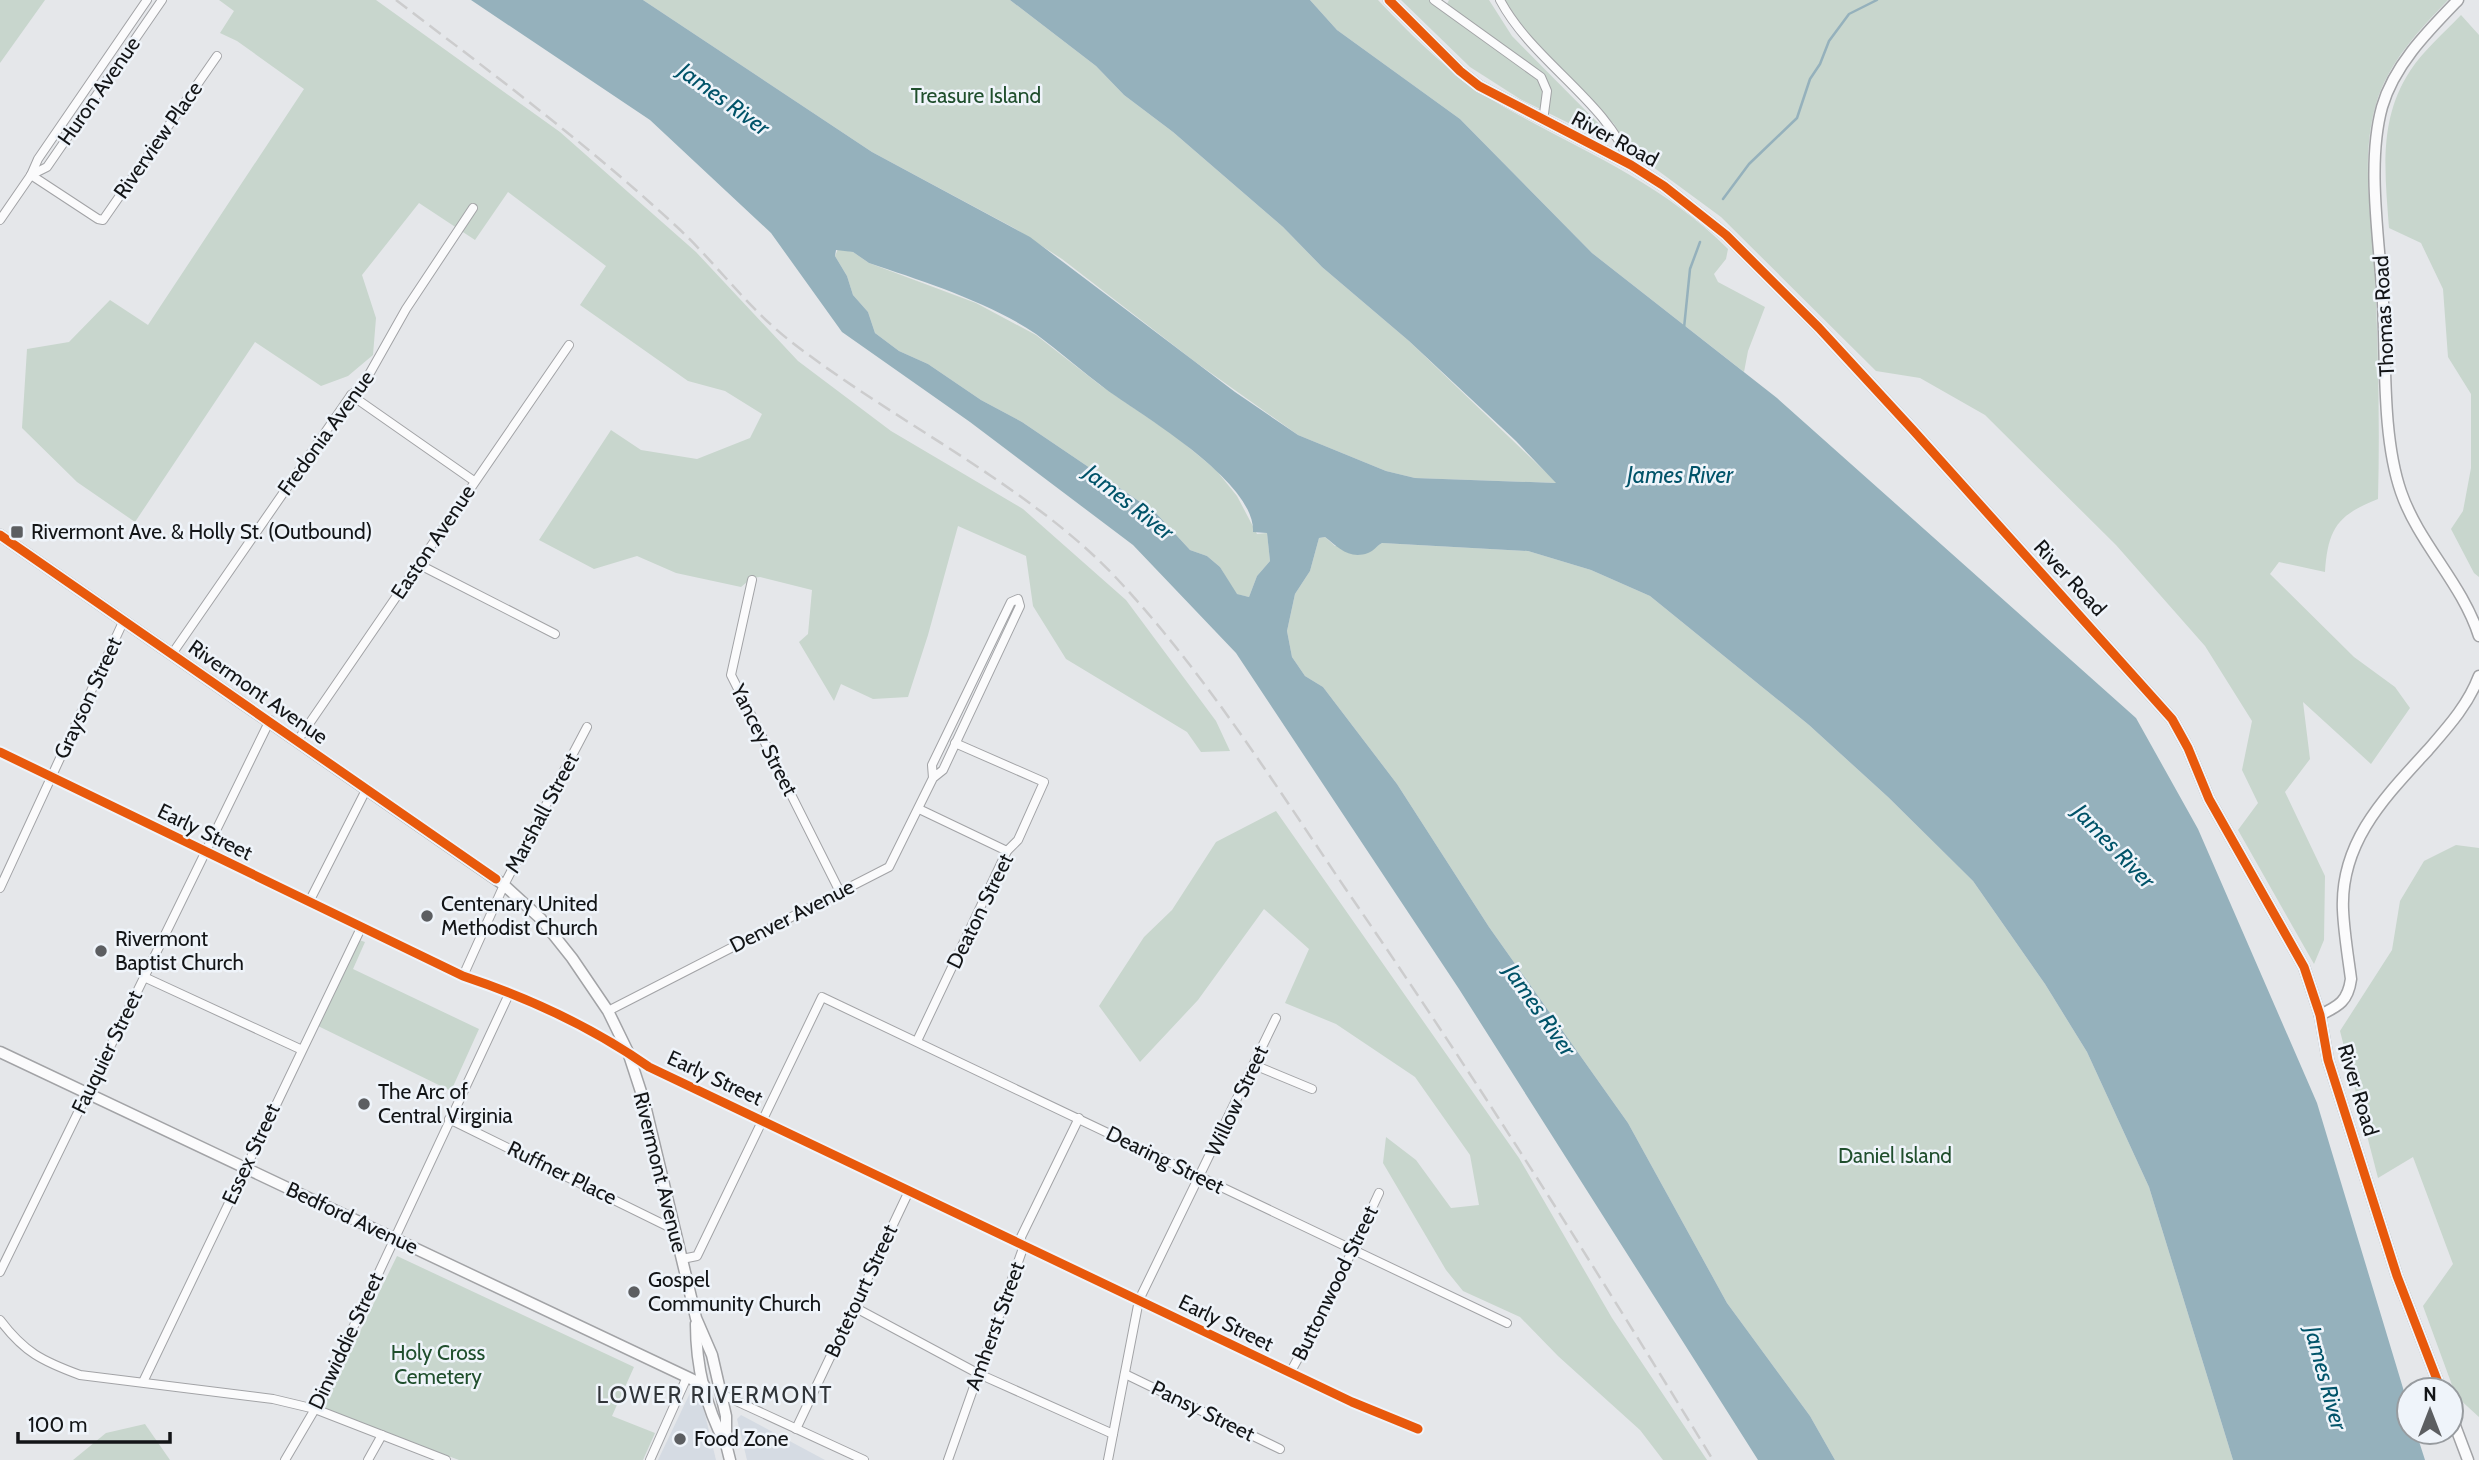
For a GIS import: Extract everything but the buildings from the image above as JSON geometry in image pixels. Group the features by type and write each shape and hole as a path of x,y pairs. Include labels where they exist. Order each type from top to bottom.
{"street":[{"name":"Huron Avenue","path":"0,220 31,175 38,159 147,0"},
{"name":"Huron Avenue","path":"31,175 47,167 162,0"},
{"name":"River Road","path":"1389,0 1460,71 1500,99 1630,165 1695,209 1771,278 1913,430 2172,719 2188,748 2209,799 2304,967 2320,1015 2328,1060 2394,1264 2436,1376"},
{"path":"1434,0 1541,77 1547,91 1543,121"},
{"path":"1500,0 1520,32 1611,127 1630,165"},
{"name":"Thomas Road","path":"2458,0 2409,55 2391,84 2378,126 2376,175 2389,407 2397,480 2409,511 2464,601 2479,636"},
{"name":"Riverview Place","path":"31,175 97,219 103,220 217,56"},
{"name":"Fredonia Avenue","path":"172,654 351,395 362,387 406,309 473,208"},
{"name":"Easton Avenue","path":"298,740 569,345"},
{"path":"351,395 474,481"},
{"name":"Rivermont Avenue","path":"0,535 504,885 541,919 608,1011 628,1052 644,1101 696,1318 712,1355 726,1416 726,1444 730,1460"},
{"path":"418,564 555,634"},
{"name":"Yancey Street","path":"752,580 731,675 840,892"},
{"name":"Denver Avenue","path":"608,1011 889,867 933,778 943,770 956,743 1020,606 1018,599 1011,602 932,765 933,778"},
{"name":"Grayson Street","path":"0,888 123,622"},
{"path":"2320,1015 2339,1006 2349,992 2351,979 2343,898 2347,869 2357,839 2383,799 2453,721 2479,676"},
{"name":"Fauquier Street","path":"0,1272 270,720"},
{"name":"Marshall Street","path":"463,976 504,885 587,727"},
{"name":"Deaton Street","path":"916,1041 1007,851 1018,839 1044,782 956,743"},
{"name":"Early Street","path":"0,752 361,928 463,976 510,992 601,1035 649,1067 1290,1373 1418,1429"},
{"path":"309,902 367,788"},
{"path":"919,809 1007,851"},
{"name":"Essex Street","path":"144,1382 300,1049 361,928"},
{"path":"144,977 300,1049"},
{"name":"Dinwiddie Street","path":"285,1460 315,1409 510,992"},
{"name":"Dearing Street","path":"763,1120 822,997 1507,1323"},
{"name":"Willow Street","path":"1108,1460 1139,1300 1276,1018"},
{"name":"Bedford Avenue","path":"0,1052 705,1385"},
{"path":"1254,1065 1312,1089"},
{"name":"Amherst Street","path":"948,1460 1022,1251 1021,1237 1079,1118"},
{"name":"Ruffner Place","path":"449,1119 675,1230"},
{"path":"682,1259 697,1256 763,1120"},
{"name":"Botetourt Street","path":"796,1429 909,1191"},
{"name":"Buttonwood Street","path":"1290,1373 1379,1193"},
{"path":"853,1307 979,1374 1113,1434"},
{"name":"Rivermont Avenue","path":"696,1318 696,1350 713,1420 726,1444"},
{"path":"0,1320 25,1350 50,1364 80,1375 273,1398 315,1409 446,1460"},
{"path":"696,1331 711,1383 721,1394 864,1460"},
{"name":"Pansy Street","path":"1125,1374 1280,1449"},
{"path":"650,1460 687,1377"},
{"path":"368,1460 382,1435"}],"shaded area":[{"path":"690,1393 701,1398 716,1460 658,1460"},
{"path":"741,1415 825,1460 747,1460 737,1419"}],"green space":[{"path":"0,0 45,0 0,63"},
{"path":"219,0 376,0 560,132 696,252 798,361 891,431 1023,509 1126,600 1216,721 1230,751 1201,752 1187,732 1066,659 1033,606 1026,556 958,526 908,697 873,699 841,684 834,701 799,642 808,634 812,590 760,577 752,578 741,587 676,573 637,556 594,569 539,540 611,430 641,450 697,459 750,438 762,414 725,391 688,381 580,305 606,266 508,192 475,240 419,203 362,275 376,318 373,355 348,376 321,386 255,342 135,522 77,482 22,428 27,349 69,342 110,300 148,325 304,89 237,41 220,33 234,11"},
{"name":"Treasure Island","path":"643,0 1010,0 1096,66 1124,95 1173,132 1283,227 1322,267 1409,341 1557,483 1415,478 1386,471 1298,435 1194,361 1062,259 1014,228 872,152"},
{"path":"1310,0 1378,0 1437,58 1486,96 1649,186 1702,226 1728,249 1726,259 1714,274 1718,282 1765,307 1748,351 1744,372 1592,253 1460,119 1337,30"},
{"path":"1401,0 1442,0 1447,4 1449,0 1489,0 1512,36 1606,131 1603,140 1520,99 1470,67"},
{"path":"1505,0 2448,0 2396,61 2381,89 2371,125 2368,167 2377,331 2378,499 2353,511 2337,525 2329,545 2325,572 2279,562 2270,574 2354,657 2395,687 2410,708 2371,764 2303,702 2310,759 2285,792 2325,876 2324,940 2314,964 2238,830 2258,803 2242,770 2252,721 2205,646 2116,545 1985,415 1920,378 1876,371 1721,217 1630,150 1614,124 1524,29"},
{"path":"2461,15 2479,35 2479,577 2474,573 2451,529 2463,511 2471,468 2471,394 2448,357 2443,289 2421,243 2389,228 2385,167 2388,128 2400,90 2421,56"},
{"path":"838,249 853,252 869,263 976,303 1036,335 1100,385 1175,436 1216,470 1237,496 1257,534 1267,533 1270,561 1257,576 1249,597 1236,594 1220,567 1207,556 1190,550 1155,512 1022,422 981,400 928,364 899,351 875,333 868,312 853,295 847,276 835,256"},
{"name":"Daniel Island","path":"1325,537 1335,546 1376,546 1382,543 1528,551 1591,570 1650,596 1809,725 1888,797 1973,881 2045,984 2087,1052 2149,1187 2233,1460 1835,1460 1810,1416 1727,1303 1628,1123 1489,927 1397,784 1323,687 1305,676 1292,657 1287,631 1295,594 1310,571 1319,538"},
{"path":"1276,811 1519,1158 1612,1318 1707,1460 1663,1460 1640,1430 1558,1356 1520,1317 1463,1291 1446,1270 1383,1163 1386,1137 1416,1160 1451,1208 1479,1205 1470,1155 1415,1077 1336,1024 1285,1003 1309,949 1264,909 1198,1000 1140,1062 1099,1006 1144,937 1172,910 1216,842"},
{"path":"2456,845 2479,848 2479,1417 2465,1404 2465,1376 2449,1376 2423,1306 2453,1264 2413,1157 2378,1178 2340,1031 2392,950 2400,901 2424,861"},
{"path":"359,940 365,942 353,969 479,1029 451,1091 318,1026"},
{"name":"Holy Cross Cemetery","path":"397,1256 634,1367 612,1416 655,1433 643,1460 459,1460 322,1409"},
{"path":"145,1424 170,1460 73,1460 106,1433"}],"water":[{"name":"James River","path":"471,0 643,0 872,152 1030,237 1235,392 1298,435 1386,471 1415,478 1556,483 1516,441 1409,341 1322,267 1283,227 1173,132 1124,95 1096,66 1010,0 1310,0 1337,30 1460,119 1592,253 1777,398 2136,718 2198,829 2317,1103 2399,1376 2395,1376 2395,1446 2420,1446 2425,1460 2233,1460 2149,1187 2087,1052 2045,984 1973,881 1888,797 1809,725 1650,596 1591,570 1528,551 1382,543 1370,552 1355,555 1344,551 1325,537 1319,538 1310,571 1295,594 1287,631 1292,657 1305,676 1323,687 1397,784 1489,927 1628,1123 1727,1303 1810,1416 1835,1460 1758,1460 1459,989 1236,653 1133,545 970,422 842,332 771,233 650,120","holes":["836,250 853,252 869,263 955,293 1018,322 1107,390 1170,433 1218,472 1237,492 1249,513 1253,532 1267,533 1270,561 1257,576 1249,597 1237,594 1220,567 1207,556 1190,550 1155,512 1022,422 981,400 928,364 899,351 875,333 868,312 853,295 847,276 835,256"]}],"waterway":[{"path":"1723,199 1749,164 1797,118 1810,79 1820,64 1829,41 1849,14 1877,0"},
{"path":"1684,328 1690,269 1700,242"}],"railway":[{"path":"396,0 608,166 690,240 759,313 789,340 829,370 960,455 1046,515 1085,547 1120,582 1210,692 1393,958 1533,1171 1713,1460"}],"cycle path":[{"path":"1389,0 1460,71 1479,86 1631,165 1664,186 1726,235 1819,328 1913,430 2172,719 2188,748 2209,799 2304,967 2320,1015 2328,1060 2397,1276 2436,1376"},
{"path":"0,535 496,879"},
{"path":"0,752 463,976 559,1015 605,1039 649,1067 1352,1402 1418,1429"}],"place":[{"name":"Rivermont Ave. & Holly St. (Outbound)","path":"17,532"},
{"name":"Centenary United Methodist Church","path":"427,916"},
{"name":"Rivermont Baptist Church","path":"101,951"},
{"name":"The Arc of Central Virginia","path":"364,1104"},
{"name":"Gospel Community Church","path":"634,1292"},
{"name":"Food Zone","path":"680,1439"}],"district":[{"name":"LOWER RIVERMONT","path":"715,1395"}]}
